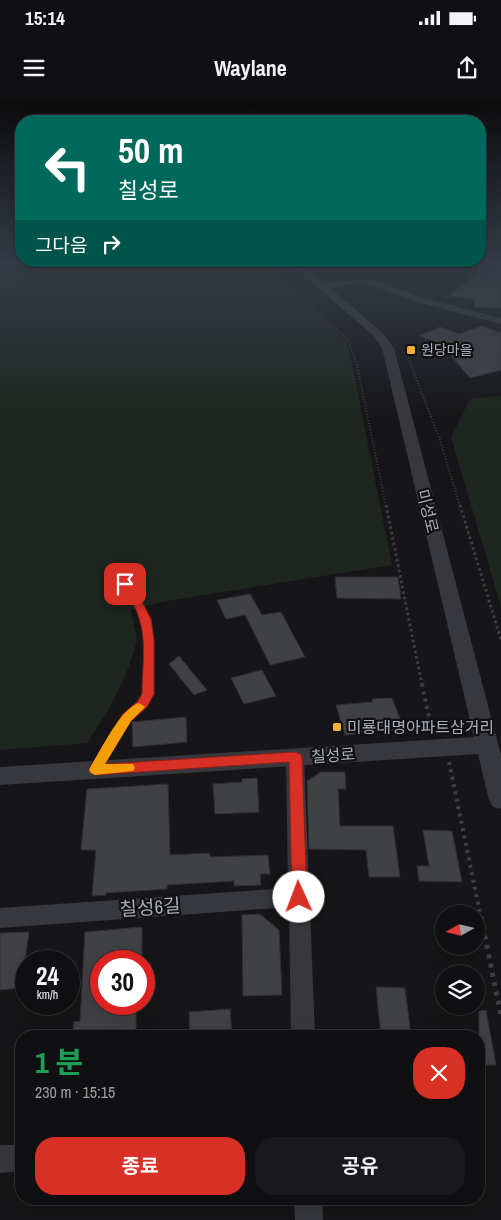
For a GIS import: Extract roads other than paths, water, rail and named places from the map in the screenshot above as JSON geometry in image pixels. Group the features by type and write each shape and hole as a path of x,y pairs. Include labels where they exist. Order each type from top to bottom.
{"street":[{"name":"미성로","path":"354,313 378,334 388,348 501,800"},
{"path":"470,313 501,321"},
{"name":"칠성로","path":"0,776 486,745"},
{"path":"295,757 303,1030"},
{"name":"칠성6길","path":"0,918 299,897"},
{"path":"0,1159 15,1158"},
{"path":"308,1205 309,1220"}],"lane":[{"path":"95,770 126,718 142,704 148,694 148,640 145,619 136,600 125,584"}],"place":[{"name":"원당마을","path":"411,350"},
{"name":"미룡대명아파트삼거리","path":"337,727"}]}
